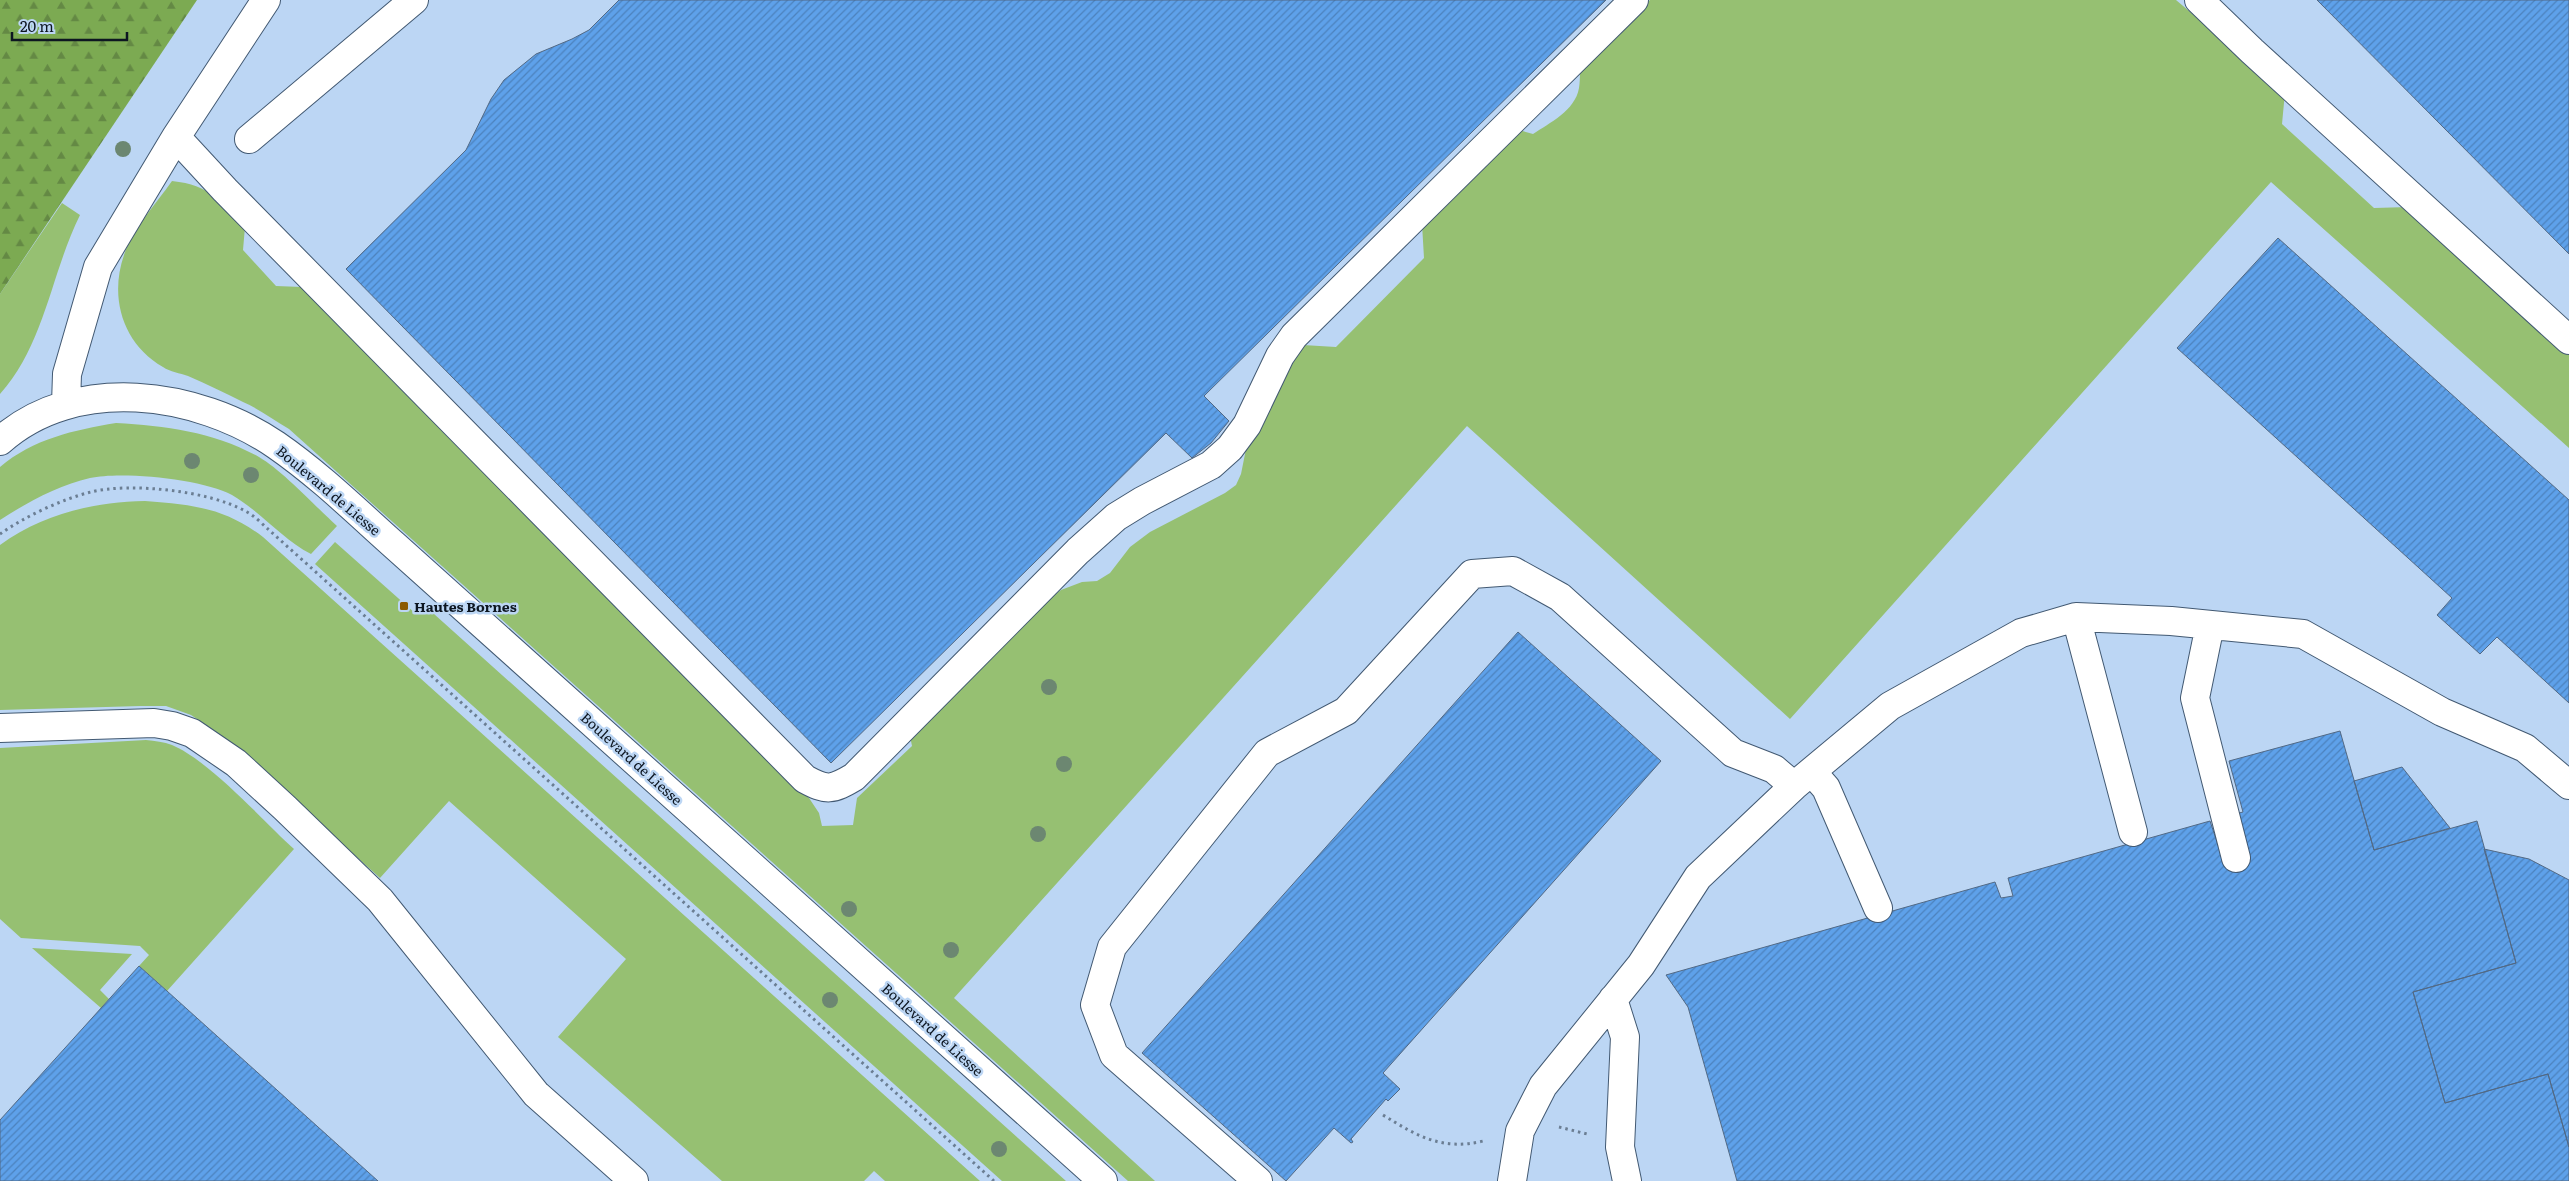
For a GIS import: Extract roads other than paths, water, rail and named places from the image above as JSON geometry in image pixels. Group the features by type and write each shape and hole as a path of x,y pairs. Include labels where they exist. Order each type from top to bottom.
{"street":[{"path":"66,404 66,374 98,267 176,137 266,0"},
{"path":"249,140 414,0"},
{"path":"176,137 225,190 805,779 821,788 836,788 854,777 1078,551 1116,517 1142,500 1211,466 1230,448 1247,425 1280,356 1294,336 1634,0"},
{"path":"2199,0 2252,51 2569,340"},
{"name":"Boulevard de Liesse","path":"0,441 38,416 66,404 126,397 174,404 210,412 274,444 298,462 1103,1181"},
{"path":"1258,1181 1114,1055 1095,1006 1112,947 1267,753 1346,711 1472,574 1514,571 1560,597 1733,752 1826,788 1878,908"},
{"path":"2076,617 2134,832"},
{"path":"1512,1181 1520,1131 1543,1086 1641,965 1698,877 1803,779 1890,706 2021,633 2076,617 2171,621 2304,634 2442,712 2525,748 2569,785"},
{"path":"2210,625 2196,698 2236,858"},
{"path":"0,728 154,723 172,726 192,733 216,748 285,808 380,900 536,1094 634,1181"},
{"path":"1612,1000 1625,1038 1620,1147 1627,1181"}],"place":[{"name":"Hautes Bornes","path":"404,606"}]}
